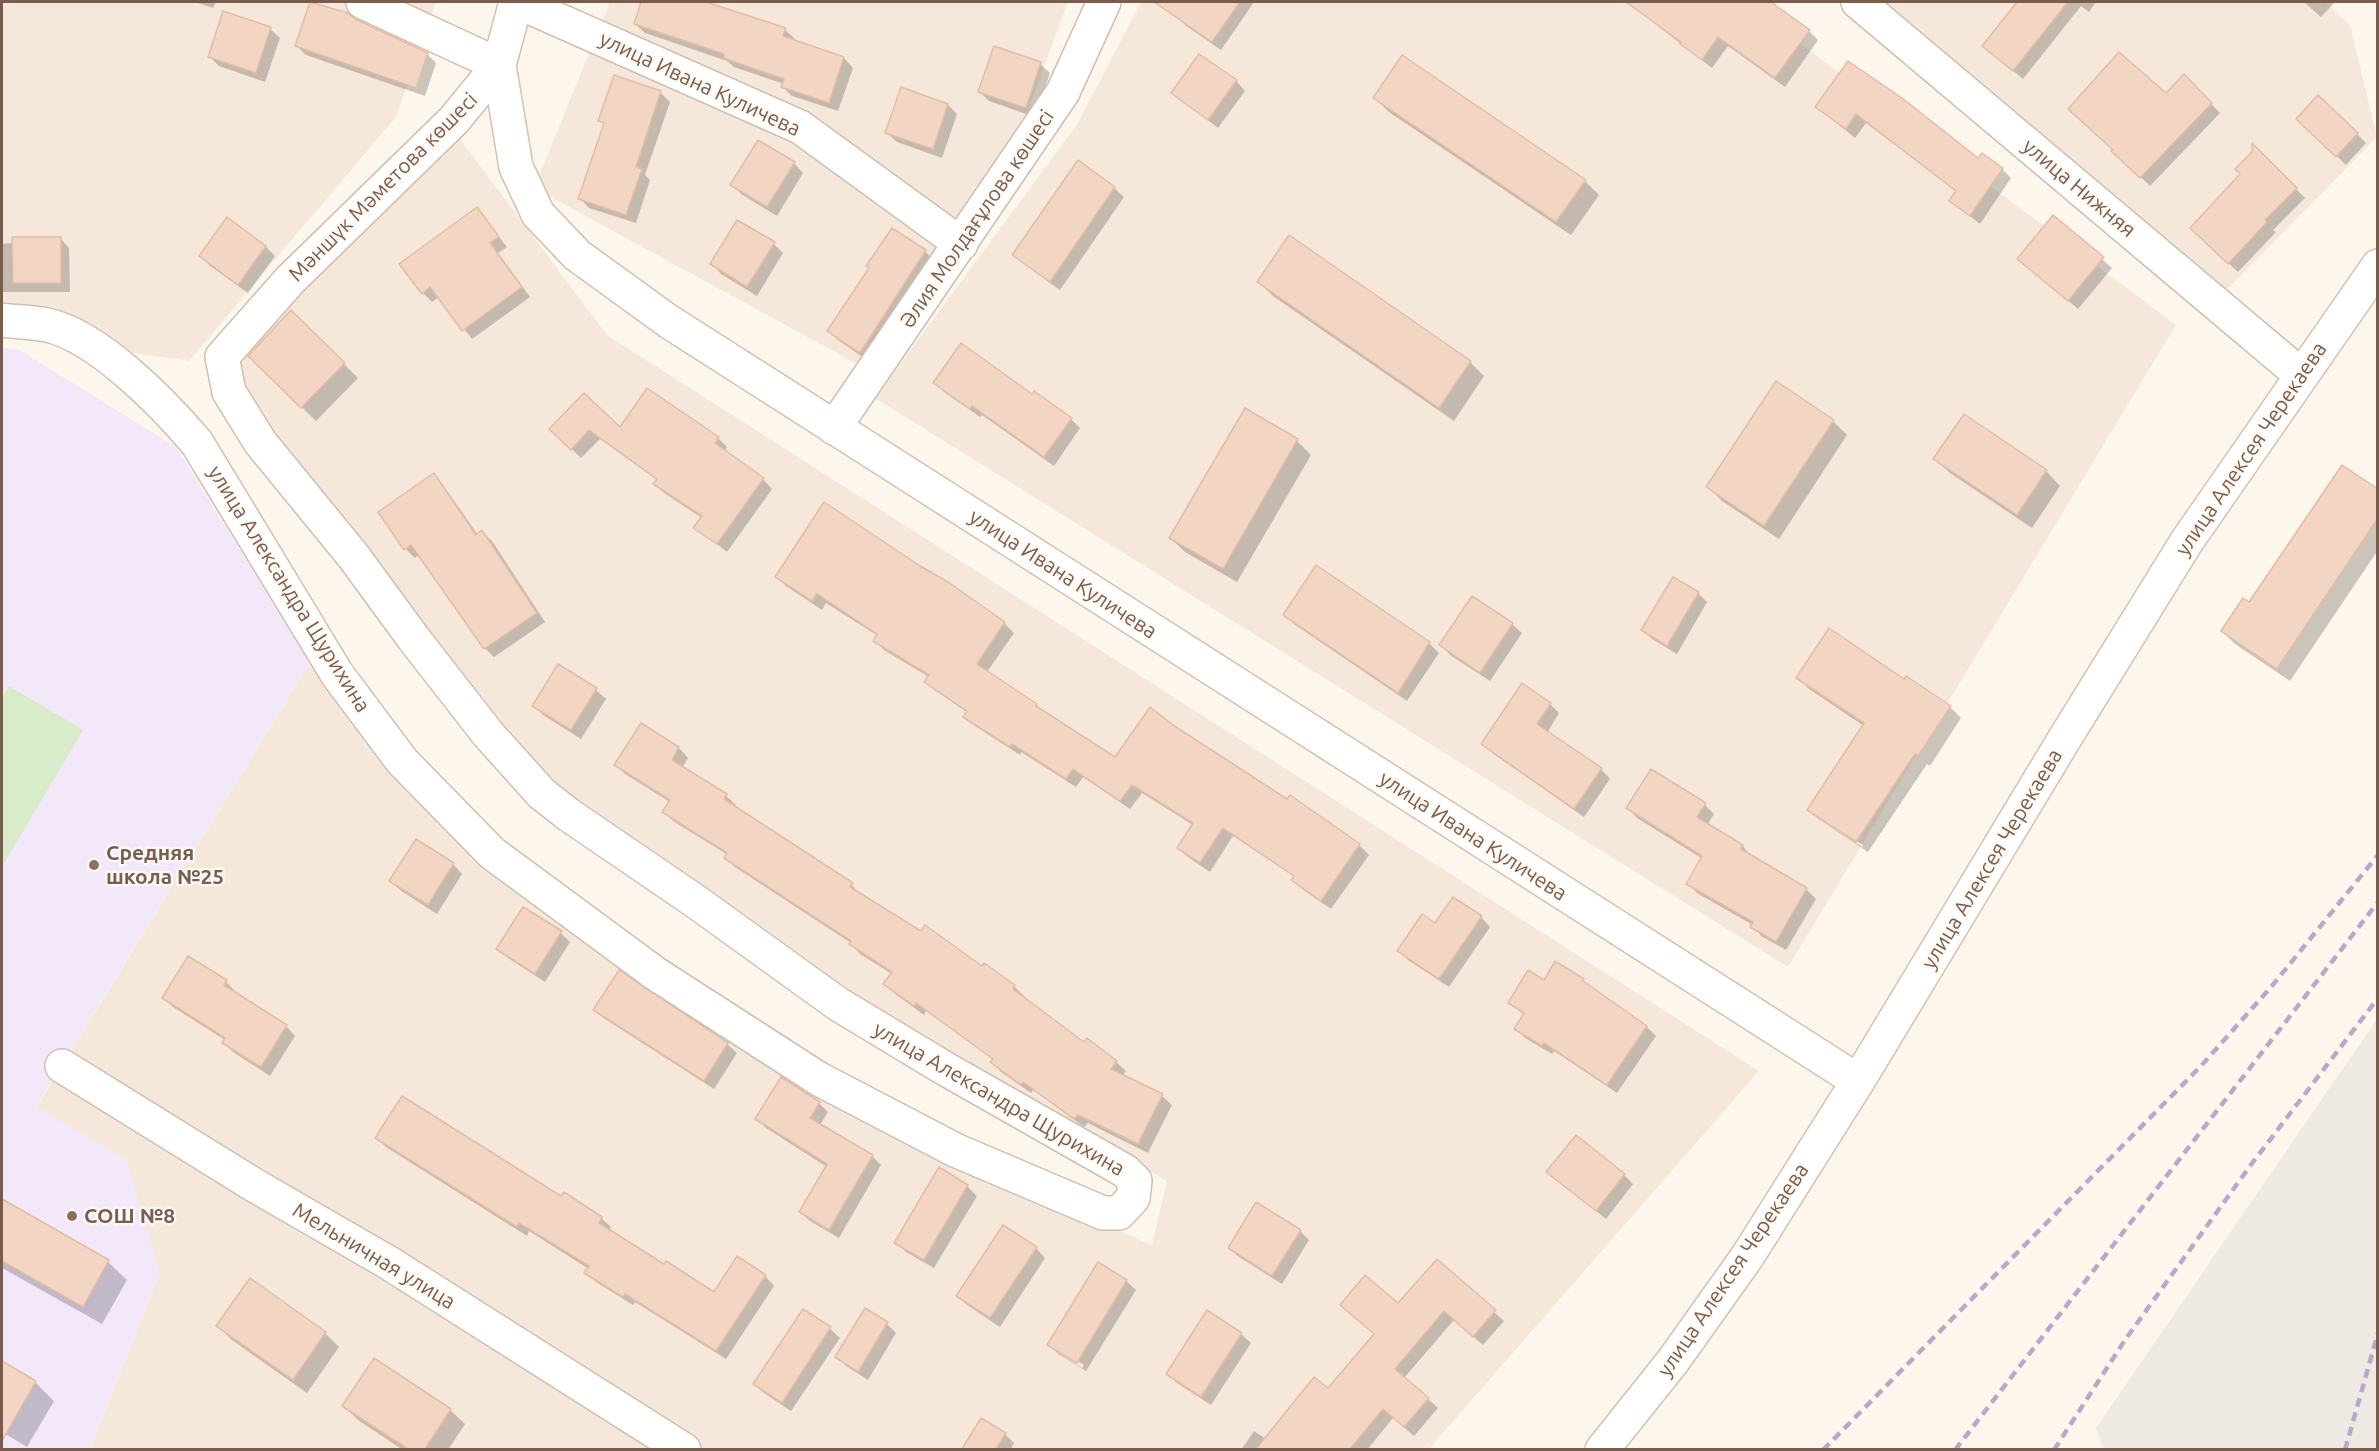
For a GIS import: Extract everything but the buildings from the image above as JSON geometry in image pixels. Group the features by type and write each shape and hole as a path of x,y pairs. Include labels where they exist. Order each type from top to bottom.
{"street":[{"path":"363,2 499,66"},
{"name":"Мәншүк Мәметова көшесі","path":"222,357 290,280 454,120 499,66 517,2"},
{"name":"улица Ивана Куличева","path":"517,2 800,128 961,244"},
{"name":"Әлия Молдағұлова көшесі","path":"834,428 1063,92 1104,2"},
{"name":"улица Нижняя","path":"1858,2 2301,375"},
{"name":"улица Ивана Куличева","path":"499,66 516,167 538,214 577,255 614,283 668,321 834,428 1858,1082"},
{"name":"улица Алексея Черекаева","path":"1602,1449 1673,1361 1747,1257 1858,1082 2065,738 2187,541 2378,266"},
{"name":"улица Александра Щурихина","path":"2,320 48,325 81,338 132,376 180,423 197,443 337,674 402,761 492,853 656,974 819,1079 955,1150 1103,1213 1119,1213 1133,1198 1135,1181 1125,1171 944,1068 838,1004 542,794 488,734 354,557 260,442 229,392 222,357"},
{"name":"Мельничная улица","path":"62,1066 254,1185 389,1263 684,1449"}],"shaded area":[{"path":"2,2 436,2 396,117 189,361 2,334"},
{"path":"610,2 1068,2 1027,113 857,364 534,188"},
{"path":"1141,2 1745,2 2176,325 1788,967 875,398 1078,123"},
{"path":"1852,2 2325,2 2350,25 2377,137 2215,302"},
{"path":"457,135 607,335 1759,1071 1428,1450 90,1449 160,1273 36,1108 310,663 483,869 825,1090 950,1157 1152,1245 1167,1181 531,806 206,374"},
{"name":"Средняя школа №25","path":"2,348 18,349 176,447 310,663 36,1107 126,1159 160,1273 90,1449 2,1449"},
{"path":"2377,1019 2377,1449 2103,1449 2096,1428"}],"green space":[{"path":"9,686 83,730 2,867 2,699"}],"railway":[{"path":"1823,1450 2201,1066 2272,986 2378,855"},
{"path":"1955,1450 2378,902"},
{"path":"2054,1450 2125,1340 2250,1166 2378,998"},
{"path":"2345,1450 2378,1333"}],"place":[{"name":"Средняя школа №25","path":"94,865"},
{"name":"СОШ №8","path":"72,1216"}]}
